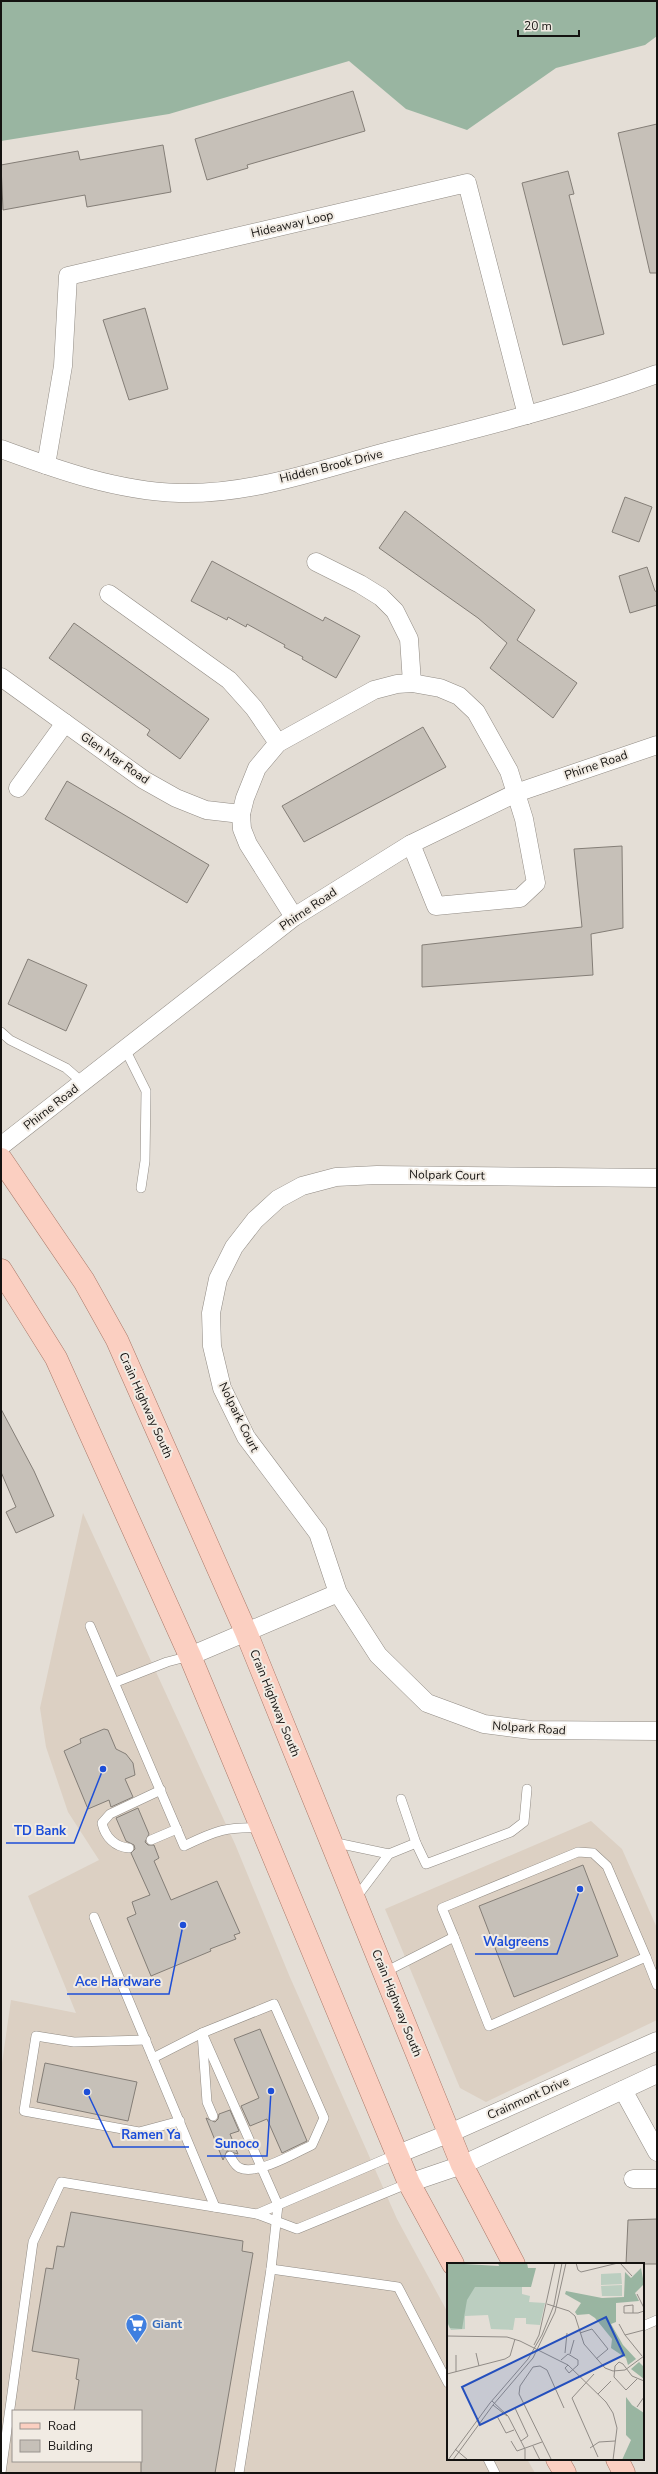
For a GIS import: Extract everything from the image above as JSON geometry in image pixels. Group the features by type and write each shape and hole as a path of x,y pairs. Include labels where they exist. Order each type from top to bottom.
{"main road":[{"name":"Crain Highway South","path":"1,1159 84,1281 117,1340 246,1632 450,2133 462,2166 513,2263"},
{"path":"1,1270 56,1358 190,1656 410,2183 452,2263"},
{"path":"558,2460 565,2473"},
{"path":"618,2460 624,2473"}],"street":[{"name":"Hideaway Loop","path":"46,465 64,366 68,276 467,183 527,415"},
{"name":"Hidden Brook Drive","path":"1,449 46,465 133,489 179,493 233,491 527,415 612,390 657,374"},
{"path":"316,562 360,584 381,597 395,611 409,639 412,683"},
{"path":"109,594 229,680 254,708 278,743"},
{"name":"Glen Mar Road","path":"1,677 144,780 176,798 206,810 241,814"},
{"path":"294,917 248,844 242,829 241,814 245,798 257,768 278,743 374,690 412,683 447,691 459,696 476,712 509,771 516,793 536,883 520,898 436,906 411,844"},
{"path":"18,788 65,723"},
{"name":"Phirne Road","path":"1,1146 294,917 411,844 516,793 657,745"},
{"name":"Nolpark Court","path":"338,1593 318,1534 258,1456 246,1437 222,1388 212,1346 211,1313 218,1279 234,1247 255,1220 278,1199 302,1186 336,1177 377,1175 657,1178"},
{"path":"190,1656 338,1593"},
{"name":"Nolpark Road","path":"338,1593 378,1655 427,1702 492,1725 531,1730 657,1731"},
{"name":"Crainmont Drive","path":"398,2154 450,2133 657,2041"},
{"path":"410,2183 462,2166 657,2074"},
{"path":"623,2090 657,2152"},
{"path":"633,2179 657,2179"}],"lane":[{"path":"1,1032 10,1040 66,1068 82,1082"},
{"path":"125,1049 146,1091 145,1161 141,1188"},
{"path":"90,1626 116,1682 184,1846 218,1830 238,1827 262,1828"},
{"path":"116,1682 167,1662 190,1656"},
{"path":"400,1799 416,1843 426,1864 510,1832 524,1822 527,1789"},
{"path":"129,1848 114,1843 104,1832 102,1824 110,1814 161,1790"},
{"path":"151,1840 177,1829"},
{"path":"332,1842 389,1854"},
{"path":"355,1900 389,1854 416,1843"},
{"path":"646,1957 489,2026 442,1908 578,1852 593,1853 607,1866 646,1957 657,1985"},
{"path":"94,1917 215,2207"},
{"path":"384,1972 454,1937"},
{"path":"153,2058 202,2033 274,2004 324,2118 312,2145 261,2168 241,2169 230,2156"},
{"path":"202,2033 207,2102 212,2116"},
{"path":"202,2033 278,2205 278,2222 239,2473"},
{"path":"146,2040 74,2042 36,2036 24,2111 139,2132 180,2121"},
{"path":"257,2214 398,2154"},
{"path":"1,2473 32,2242 60,2182 257,2214 296,2229 410,2183"},
{"path":"271,2268 398,2287 447,2380"},
{"path":"644,2319 657,2319"},
{"path":"644,2326 657,2319"},
{"path":"488,2460 495,2473"}],"shaded area":[{"path":"83,1513 235,1844 289,1975 397,2219 447,2311 447,2460 528,2460 535,2473 1,2473 1,2070 11,2000 76,2013 28,1896 99,1860 68,1812 46,1747 40,1708"},
{"path":"591,1821 622,1849 657,1928 657,2020 486,2102 460,2088 385,1909"}],"green space":[{"path":"1,1 657,1 657,36 645,45 556,68 467,130 406,109 349,61 169,114 1,141"}],"building":[{"path":"353,91 365,131 247,165 248,168 207,180 195,139"},
{"path":"657,124 657,273 650,273 618,133"},
{"path":"163,145 171,192 87,207 85,195 3,210 1,165 78,151 80,160"},
{"path":"568,171 574,194 569,195 604,334 563,345 522,183"},
{"path":"145,308 168,389 129,400 103,320"},
{"path":"625,497 652,507 639,542 612,532"},
{"path":"405,511 535,610 517,640 577,683 553,718 490,668 507,643 478,618 379,548"},
{"path":"212,561 323,621 325,617 360,636 336,678 302,659 303,657 284,647 285,645 247,624 246,627 228,617 227,620 191,601"},
{"path":"647,567 655,591 657,592 657,605 630,613 619,576"},
{"path":"74,623 209,719 180,759 147,735 150,730 49,658"},
{"path":"423,727 446,767 304,842 282,806"},
{"path":"67,781 209,865 187,903 45,819"},
{"path":"622,846 623,928 591,934 593,975 422,987 422,945 582,927 574,849"},
{"path":"28,959 87,985 66,1031 8,1004"},
{"path":"1,1409 34,1471 54,1516 16,1533 6,1512 16,1507 1,1472"},
{"path":"104,1729 108,1730 116,1749 126,1754 133,1763 135,1775 125,1779 133,1797 111,1807 109,1800 88,1809 64,1751 81,1743 80,1739"},
{"path":"138,1808 149,1834 145,1842 148,1845 154,1845 159,1858 154,1861 171,1900 217,1881 240,1933 234,1935 236,1939 210,1949 211,1951 151,1976 127,1918 136,1914 132,1902 150,1895 131,1853 135,1849 134,1845 126,1841 116,1818"},
{"path":"583,1865 618,1956 514,1997 479,1906"},
{"path":"260,2029 307,2141 282,2153 267,2119 250,2126 241,2106 259,2098 234,2039"},
{"path":"45,2063 137,2082 128,2121 37,2102"},
{"path":"230,2110 239,2131 230,2134 238,2154 227,2151 223,2160 206,2118 215,2122 218,2119 219,2114"},
{"name":"Giant","path":"71,2212 243,2241 242,2251 253,2253 215,2473 141,2473 142,2410 74,2410 79,2380 76,2379 79,2359 32,2351 46,2268 53,2269 57,2246 64,2247"},
{"path":"657,2219 657,2264 626,2263 628,2220"}],"place":[{"name":"TD Bank","path":"103,1769"},
{"name":"Walgreens","path":"580,1889"},
{"name":"Ace Hardware","path":"183,1925"},
{"name":"Sunoco","path":"271,2091"},
{"name":"Ramen Ya","path":"87,2092"},
{"name":"Giant","path":"136,2344"}]}
